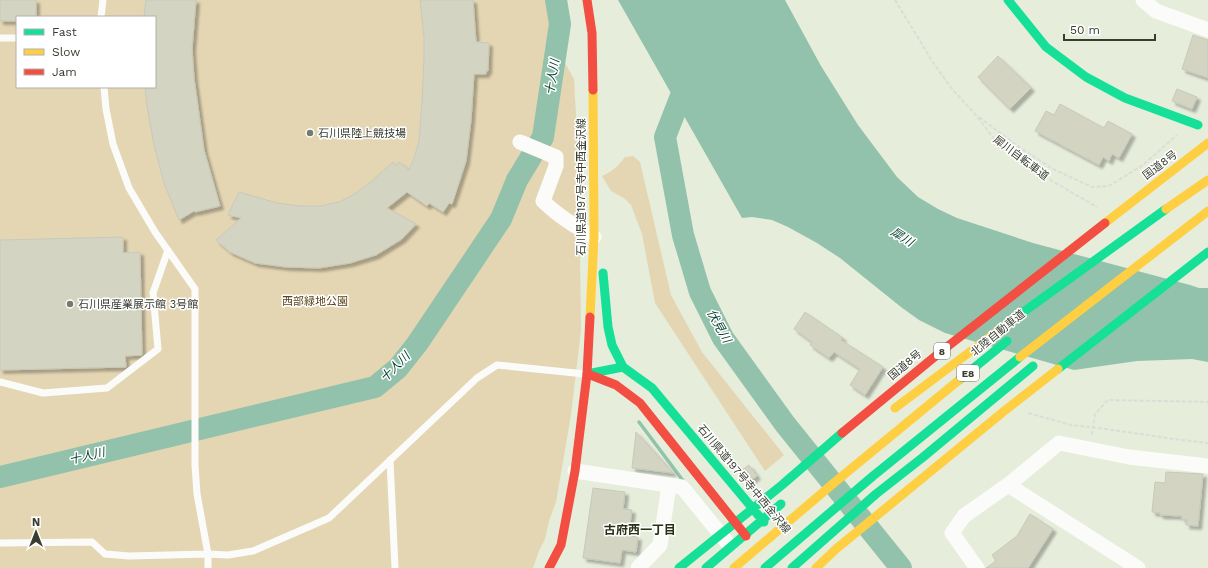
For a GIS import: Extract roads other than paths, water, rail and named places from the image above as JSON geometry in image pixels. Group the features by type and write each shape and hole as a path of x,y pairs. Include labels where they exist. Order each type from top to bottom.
{"main road":[{"name":"石川県道197号寺中西金沢線","path":"549,568 560,545 575,472 587,374 594,237 592,32 587,0"},
{"path":"1008,0 1046,47 1086,77 1125,98 1198,125"},
{"name":"国道8号","path":"680,567 782,485 842,433 938,354 1208,143"},
{"path":"887,414 1057,287 1208,180"},
{"path":"1096,271 1208,185"},
{"name":"E8","path":"765,568 812,526 948,414 1094,298 1208,211"},
{"path":"1160,259 1208,218"},
{"path":"587,374 623,367 612,344 608,327 603,274 594,237"},
{"path":"816,568 836,549 1003,412 1208,252"},
{"name":"北陸自動車道","path":"734,568 937,397 1016,334"},
{"path":"792,568 876,494 922,458 1038,361"},
{"name":"石川県道197号寺中西金沢線","path":"623,367 652,388 802,568"},
{"path":"587,374 616,385 640,403 772,568"},
{"path":"706,568 791,495"}],"street":[{"path":"1143,0 1156,12 1208,30"},
{"path":"520,142 556,157 556,166 543,201 554,212 568,222 594,237"},
{"path":"977,568 952,533 964,516 1008,485 1059,443 1129,457 1208,466"},
{"path":"575,472 682,487 748,568"},
{"path":"1008,485 1138,568"},
{"path":"638,568 660,545 669,486"}],"lane":[{"path":"101,16 103,0"},
{"path":"0,38 16,38"},
{"path":"104,88 106,109 113,144 129,188 168,250 195,289 195,465 197,494 208,554 208,568"},
{"path":"0,382 44,393 107,388 158,349 153,294 168,250"},
{"path":"0,543 92,542 105,554 129,556 208,554 228,556 253,551 329,518 477,378 497,365 587,374"},
{"path":"390,460 395,568"}],"water":[{"name":"犀川","path":"618,0 785,0 821,66 858,125 897,177 918,197 957,218 1033,243 1199,288 1208,288 1208,362 1192,359 1137,361 1074,370 945,333 919,320 840,258 817,243 772,220 752,217 742,218"}],"waterway":[{"name":"十人川","path":"0,477 375,387 398,368 417,344 501,219 517,180 543,137 560,24 556,0"},
{"name":"伏見川","path":"688,78 665,137 683,235 700,292 723,338 785,424 901,568"},
{"path":"639,422 684,482"}],"place":[{"name":"石川県陸上競技場","path":"310,133"},
{"name":"石川県産業展示館 3号館","path":"70,304"}],"district":[{"name":"古府西一丁目","path":"640,530"}],"park label":[{"name":"西部緑地公園","path":"315,301"}]}
